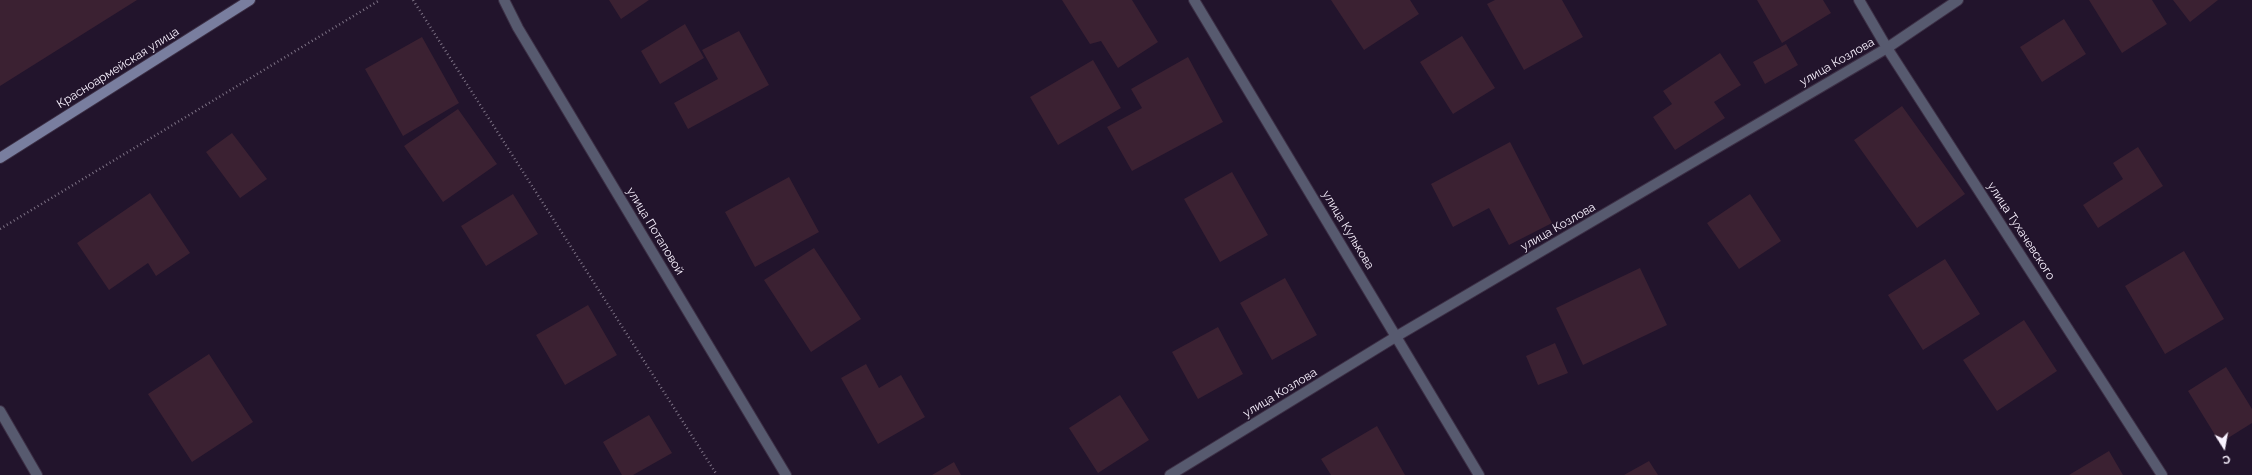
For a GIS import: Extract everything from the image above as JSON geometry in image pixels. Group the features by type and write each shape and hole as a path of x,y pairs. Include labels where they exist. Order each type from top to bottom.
{"main road":[{"name":"Красноармейская улица","path":"0,158 250,0"}],"street":[{"name":"улица Потаповой","path":"504,0 518,28 786,475"},
{"name":"улица Кулькова","path":"1194,0 1397,336 1479,475"},
{"name":"улица Тухачевского","path":"1859,0 1887,48 2162,475"},
{"name":"улица Козлова","path":"1170,475 1397,336 1887,48 1958,0"},
{"path":"0,411 37,475"}],"path":[{"path":"0,229 380,0"},
{"path":"413,0 717,475"}],"building":[{"path":"0,0 137,0 0,86"},
{"path":"609,0 649,0 621,19"},
{"path":"1062,0 1132,0 1158,42 1118,68 1101,41 1090,44"},
{"path":"1331,0 1410,0 1419,14 1364,50"},
{"path":"1495,0 1562,0 1583,37 1524,70 1487,4"},
{"path":"1757,0 1823,0 1831,13 1782,43"},
{"path":"2089,0 2152,0 2167,24 2122,53"},
{"path":"2173,0 2218,0 2190,22"},
{"path":"2064,19 2086,54 2042,82 2020,47"},
{"path":"685,24 704,58 660,84 641,51"},
{"path":"739,31 769,85 688,129 674,103 718,79 702,50"},
{"path":"1462,36 1495,88 1453,114 1420,62"},
{"path":"422,37 459,103 403,136 365,69"},
{"path":"1786,44 1798,65 1765,84 1753,62"},
{"path":"1720,53 1741,85 1714,102 1725,118 1675,150 1653,117 1672,104 1663,91"},
{"path":"1188,57 1223,122 1132,171 1107,127 1142,108 1131,89"},
{"path":"1093,60 1121,108 1058,145 1030,97"},
{"path":"1902,106 1965,194 1917,228 1854,140"},
{"path":"458,109 497,164 443,202 404,146"},
{"path":"232,133 267,179 240,198 206,152"},
{"path":"1510,142 1552,223 1509,245 1489,208 1453,227 1431,184"},
{"path":"2138,147 2163,186 2098,228 2083,205 2123,179 2113,163"},
{"path":"1232,172 1268,235 1220,262 1184,199"},
{"path":"789,177 819,232 755,267 725,212"},
{"path":"150,193 190,253 156,276 148,263 109,290 77,243"},
{"path":"513,194 538,234 486,266 461,226"},
{"path":"1750,194 1781,241 1739,269 1707,223"},
{"path":"814,248 861,319 811,352 764,280"},
{"path":"2184,251 2224,319 2165,354 2125,286"},
{"path":"1945,259 1980,314 1923,350 1888,295"},
{"path":"1640,268 1667,325 1583,365 1556,308"},
{"path":"1285,278 1317,335 1272,360 1240,303"},
{"path":"588,305 617,355 565,385 536,335"},
{"path":"2024,320 2057,371 1997,411 1963,360"},
{"path":"1218,327 1243,374 1198,399 1172,352"},
{"path":"1555,343 1568,373 1538,385 1526,356"},
{"path":"209,354 253,422 192,462 148,394"},
{"path":"866,364 879,388 901,375 925,417 878,444 841,378"},
{"path":"2226,367 2252,409 2252,423 2220,443 2188,391"},
{"path":"1120,395 1149,440 1098,473 1069,428"},
{"path":"649,415 672,453 633,475 622,475 603,442"},
{"path":"1377,426 1405,475 1331,475 1321,459"},
{"path":"2109,451 2123,475 2069,475"},
{"path":"1649,461 1658,475 1624,475"},
{"path":"954,462 961,475 932,475"}]}
